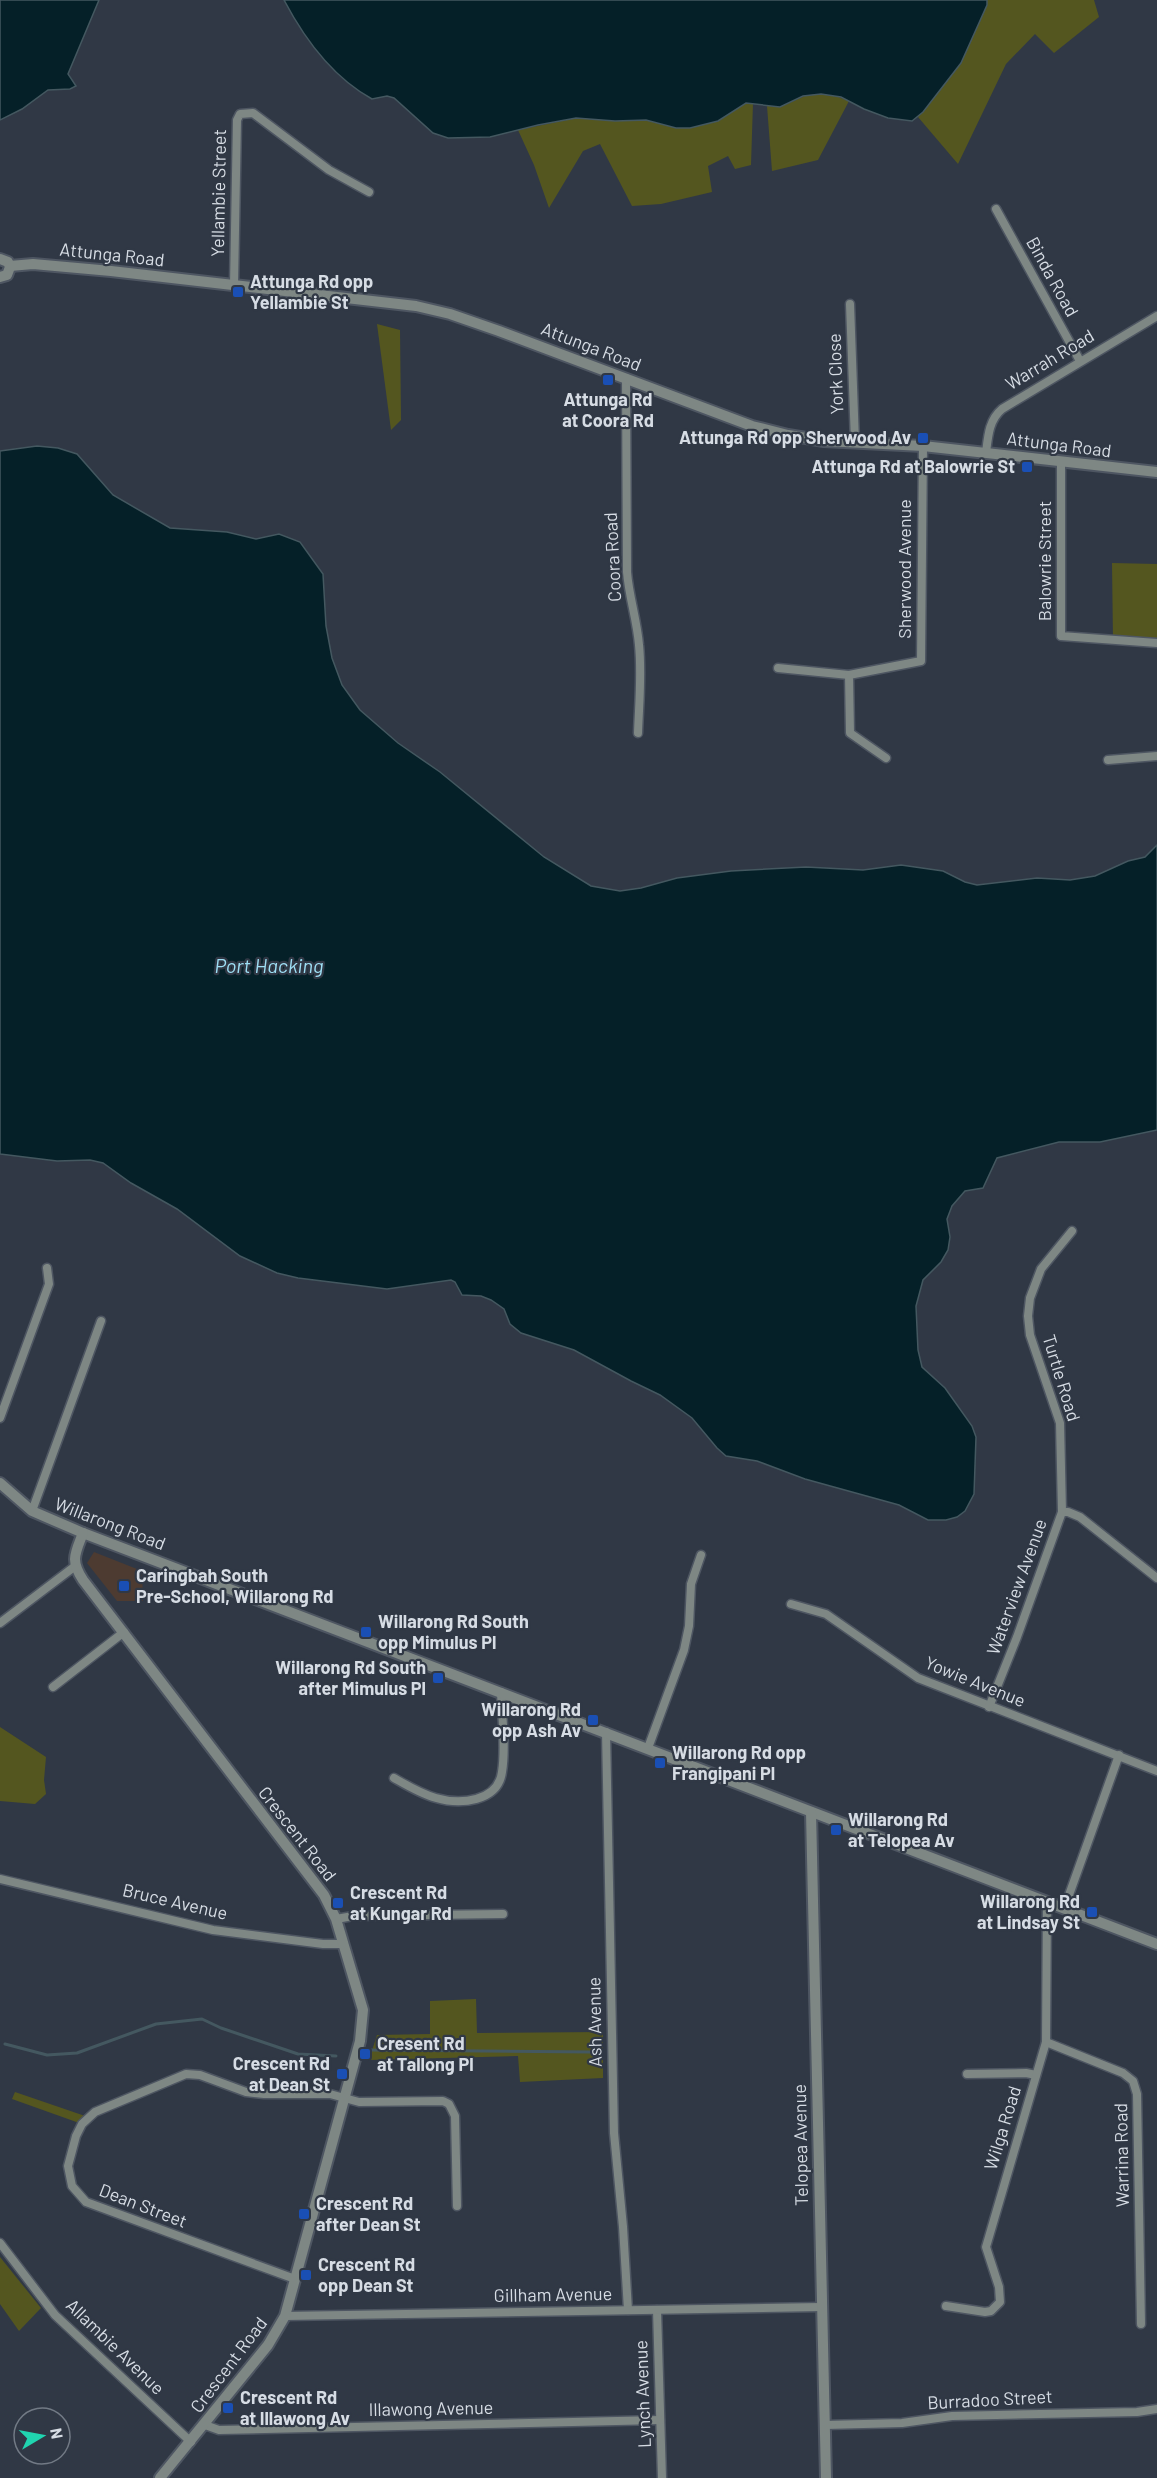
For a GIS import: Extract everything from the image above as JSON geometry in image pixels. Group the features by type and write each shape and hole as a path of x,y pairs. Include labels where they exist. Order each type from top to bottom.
{"street":[{"name":"Yellambie Street","path":"234,285 237,120 240,114 253,113 329,170 369,192"},
{"name":"Binda Road","path":"996,209 1080,361"},
{"path":"0,259 6,260 10,266 7,275 0,276"},
{"name":"Attunga Road","path":"10,266 33,264 234,285 373,300 439,311 752,426 806,438 923,446 1157,472"},
{"name":"York Close","path":"850,304 855,442"},
{"name":"Warrah Road","path":"986,453 989,428 996,414 1017,399 1157,316"},
{"name":"Coora Road","path":"626,378 627,572 629,598 639,642 638,733"},
{"name":"Sherwood Avenue","path":"849,675 921,661 923,446"},
{"name":"Balowrie Street","path":"1061,463 1061,636 1157,643"},
{"path":"778,668 849,675 850,733 886,758"},
{"path":"1108,760 1157,756"},
{"name":"Turtle Road","path":"1062,1512 1060,1423 1030,1335 1028,1316 1030,1298 1041,1269 1072,1231"},
{"path":"0,1418 49,1284 47,1268"},
{"path":"32,1511 101,1321"},
{"name":"Willarong Road","path":"0,1483 32,1511 83,1533 1157,1944"},
{"path":"1062,1512 1080,1517 1157,1578"},
{"name":"Waterview Avenue","path":"989,1707 1062,1512"},
{"path":"0,1623 74,1567 75,1554 83,1533"},
{"path":"648,1748 684,1650 689,1626 691,1584 701,1556"},
{"name":"Crescent Road","path":"74,1567 324,1895 336,1919 344,1944 363,2018 345,2098 285,2316 268,2345 160,2478"},
{"name":"Yowie Avenue","path":"791,1604 826,1614 909,1672 989,1707 1157,1771"},
{"path":"53,1687 124,1632"},
{"path":"394,1778 418,1792 439,1799 464,1800 488,1795 494,1790 502,1773 501,1692"},
{"name":"Ash Avenue","path":"606,1732 614,2133 628,2310"},
{"path":"1064,1909 1119,1755"},
{"name":"Telopea Avenue","path":"811,1812 826,2478"},
{"name":"Bruce Avenue","path":"0,1879 213,1930 332,1945 344,1944"},
{"name":"Wilga Road","path":"946,2306 985,2312 991,2311 1000,2302 999,2287 987,2254 987,2240 1046,2042 1047,1902"},
{"path":"336,1919 353,1916 502,1914"},
{"name":"Warrina Road","path":"1046,2042 1123,2073 1133,2081 1137,2094 1141,2324"},
{"path":"967,2074 1026,2073 1036,2075"},
{"name":"Dean Street","path":"296,2279 86,2202 72,2186 68,2166 76,2136 88,2116 186,2074 200,2075 246,2092 264,2094 330,2094 359,2102 436,2100 449,2104 455,2116 457,2206"},
{"name":"Allambie Avenue","path":"0,2243 55,2315 191,2442"},
{"name":"Gillham Avenue","path":"285,2316 821,2307"},
{"name":"Lynch Avenue","path":"657,2310 662,2478"},
{"name":"Burradoo Street","path":"825,2425 902,2423 952,2416 1137,2412 1157,2409"},
{"name":"Illawong Avenue","path":"205,2425 219,2430 660,2420"}],"shaded area":[{"path":"987,0 1094,0 1099,17 1054,53 1035,34 1006,64 958,164 918,117 961,63 987,5"},
{"path":"809,94 833,95 849,101 818,160 772,171 767,106 785,105"},
{"path":"746,103 753,103 751,165 735,169 728,156 708,166 712,192 661,204 632,206 600,144 583,151 549,208 534,165 518,130 576,118 615,121 646,120 676,128 690,128 718,121"},
{"path":"377,324 400,330 401,420 391,430"},
{"path":"1112,563 1157,564 1157,643 1113,640"},
{"path":"94,1552 142,1571 143,1601 117,1601 87,1563"},
{"path":"0,1727 46,1757 44,1780 46,1794 35,1804 0,1801"},
{"path":"476,1999 477,2033 603,2032 603,2078 520,2082 518,2056 369,2060 377,2035 430,2034 430,2001"},
{"path":"15,2092 88,2117 82,2124 12,2099"},
{"path":"0,2257 41,2308 19,2331 0,2304"}],"water":[{"path":"0,0 99,0 68,74 76,86 70,89 48,90 22,109 0,120"},
{"path":"284,0 987,0 987,5 961,63 923,112 912,121 888,118 841,97 821,94 803,96 780,107 746,103 718,121 690,128 676,128 646,120 615,121 576,118 490,137 448,138 433,133 394,98 387,96 372,99 344,80 311,43"},
{"name":"Port Hacking","path":"37,446 58,448 77,454 113,495 170,528 227,532 256,539 279,534 300,542 323,574 326,626 332,658 342,685 360,710 398,743 440,772 544,857 591,886 620,891 677,878 731,871 806,867 863,870 901,865 943,871 977,885 1037,878 1070,880 1095,876 1128,861 1145,857 1157,845 1157,1130 1100,1142 1059,1142 997,1158 983,1188 965,1191 952,1206 947,1219 950,1237 948,1250 941,1262 923,1280 916,1306 918,1350 922,1367 945,1388 972,1426 976,1437 974,1494 965,1511 957,1517 946,1520 928,1520 899,1505 805,1479 757,1461 726,1456 692,1418 660,1395 574,1350 521,1333 510,1324 504,1309 481,1296 462,1295 455,1282 451,1280 387,1289 298,1278 277,1273 240,1256 177,1209 131,1183 103,1163 90,1160 57,1161 0,1154 0,451"}],"waterway":[{"path":"5,2044 47,2055 77,2053 156,2024 202,2019 221,2028 298,2054 336,2056"},
{"path":"370,2050 592,2052"}],"place":[{"name":"Attunga Rd opp Yellambie St","path":"238,292"},
{"name":"Attunga Rd at Coora Rd","path":"608,380"},
{"name":"Attunga Rd opp Sherwood Av","path":"923,438"},
{"name":"Attunga Rd at Balowrie St","path":"1027,467"},
{"name":"Caringbah South Pre-School, Willarong Rd","path":"124,1586"},
{"name":"Willarong Rd South opp Mimulus Pl","path":"366,1632"},
{"name":"Willarong Rd South after Mimulus Pl","path":"438,1678"},
{"name":"Willarong Rd opp Ash Av","path":"593,1720"},
{"name":"Willarong Rd opp Frangipani Pl","path":"660,1763"},
{"name":"Willarong Rd at Telopea Av","path":"836,1830"},
{"name":"Crescent Rd at Kungar Rd","path":"338,1903"},
{"name":"Willarong Rd at Lindsay St","path":"1092,1912"},
{"name":"Cresent Rd at Tallong Pl","path":"365,2054"},
{"name":"Crescent Rd at Dean St","path":"342,2074"},
{"name":"Crescent Rd after Dean St","path":"304,2214"},
{"name":"Crescent Rd opp Dean St","path":"306,2275"},
{"name":"Crescent Rd at Illawong Av","path":"228,2408"}]}
